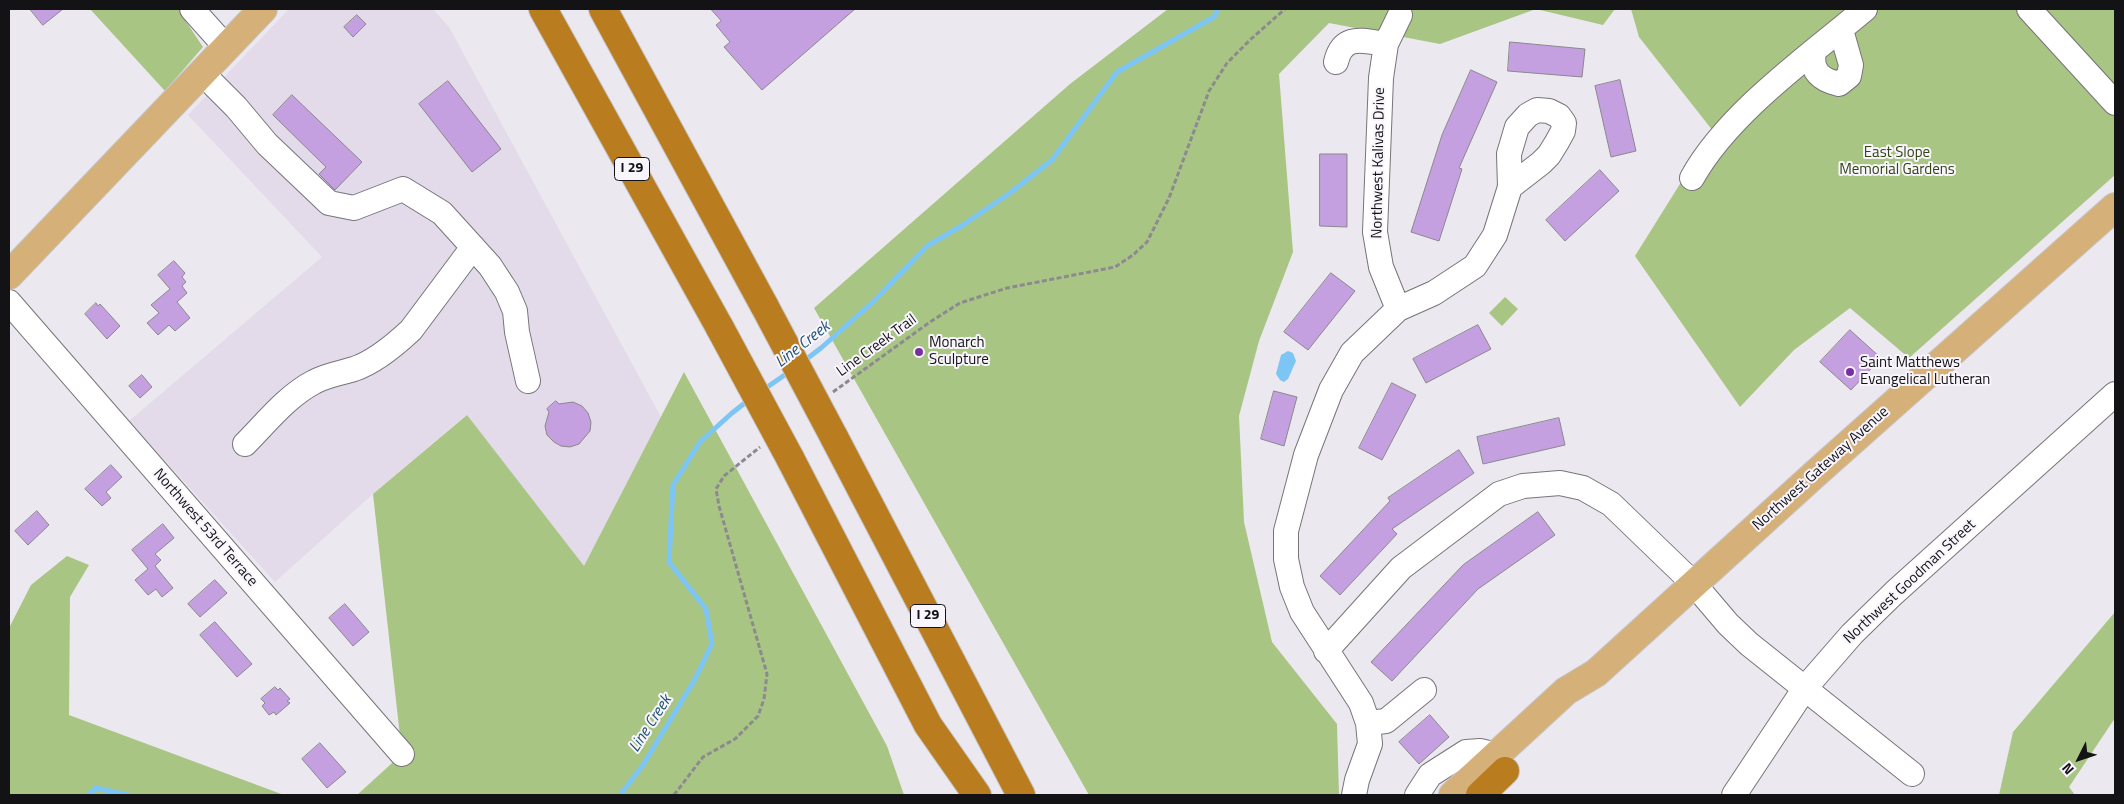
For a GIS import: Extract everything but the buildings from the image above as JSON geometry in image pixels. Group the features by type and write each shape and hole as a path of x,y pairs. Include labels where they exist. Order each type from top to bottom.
{"highway":[{"name":"I 29","path":"543,9 790,458 928,725 952,795"},
{"name":"I 29","path":"603,9 765,307 1021,795"},
{"path":"928,725 977,795"},
{"path":"1480,795 1501,763"}],"main road":[{"path":"9,275 263,9"},
{"name":"Northwest Gateway Avenue","path":"1453,795 1501,763 1576,703 1596,673 2115,207"}],"street":[{"path":"192,9 226,47"},
{"path":"1692,178 1710,150 1763,95 1865,9"},
{"path":"2029,9 2115,103"},
{"name":"Northwest Kalivas Drive","path":"1398,309 1380,267 1375,232 1381,78 1386,44 1400,15"},
{"path":"1814,52 1812,61 1817,74 1826,80 1839,84 1849,76 1851,65 1840,30"},
{"path":"1336,62 1342,47 1349,42 1386,44"},
{"path":"202,73 236,107 268,144 329,203 354,208 403,189 442,213 490,266 507,292 515,311 517,332 528,381"},
{"path":"1354,795 1357,780 1370,744 1368,723 1361,704 1302,612 1292,587 1286,559 1286,531 1306,455 1331,390 1352,353 1398,309 1434,293 1474,266 1495,235 1510,187"},
{"path":"245,444 299,390 316,380 356,368 377,357 400,340 411,330 473,247"},
{"name":"Northwest 53rd Terrace","path":"9,302 402,754"},
{"name":"Northwest Goodman Street","path":"1734,795 1805,688 1829,659 1877,609 2115,394"},
{"path":"1326,651 1401,568 1499,494 1523,486 1560,483 1583,488 1612,504 1694,584 1735,630 1912,774"},
{"path":"1368,723 1386,722 1424,690"},
{"path":"1417,795 1430,775 1466,752 1480,751 1501,763"}],"path":[{"name":"Line Creek Trail","path":"825,397 930,322 960,303 1007,288 1115,267 1133,255 1147,242 1169,198 1209,90 1226,63 1285,9"},
{"path":"674,795 702,757 735,739 758,716 764,699 768,674 716,490 724,476 762,444"}],"shaded area":[{"path":"289,9 433,9 449,27 661,417 584,567 466,415 373,494 275,582 129,421 322,257 188,115"}],"green space":[{"path":"90,9 181,9 185,20 203,47 165,91"},
{"path":"1168,9 1536,9 1440,44 1329,23 1279,74 1293,252 1259,341 1239,416 1244,522 1272,642 1337,724 1339,795 1089,795 814,308 1070,84"},
{"path":"1536,9 1615,9 1603,25"},
{"name":"East Slope Memorial Gardens","path":"1631,9 2115,9 2115,175 1909,358 1850,308 1794,350 1740,407 1635,256 1713,131 1639,37"},
{"path":"1505,297 1518,309 1502,326 1489,313"},
{"path":"684,372 887,746 904,795 357,795 402,754 373,494 467,415 584,566"},
{"path":"67,556 89,565 70,597 69,715 284,795 9,795 9,628 31,585"},
{"path":"2115,612 2115,718 2069,787 2075,795 1999,795 2013,732"}],"water":[{"path":"1288,351 1293,353 1296,361 1288,379 1284,382 1276,374 1281,355"}],"waterway":[{"name":"Line Creek","path":"804,361 873,302 927,246 963,225 1010,193 1052,160 1117,72 1214,17 1218,9"},
{"name":"Line Creek","path":"763,390 789,372"},
{"name":"Line Creek","path":"620,795 643,765 694,681 712,644 706,609 669,562 673,485 700,442 750,399"},
{"name":"Line Creek","path":"88,795 96,788 128,795"}],"place":[{"name":"Monarch Sculpture","path":"919,352"},
{"name":"Saint Matthews Evangelical Lutheran","path":"1850,372"}]}
